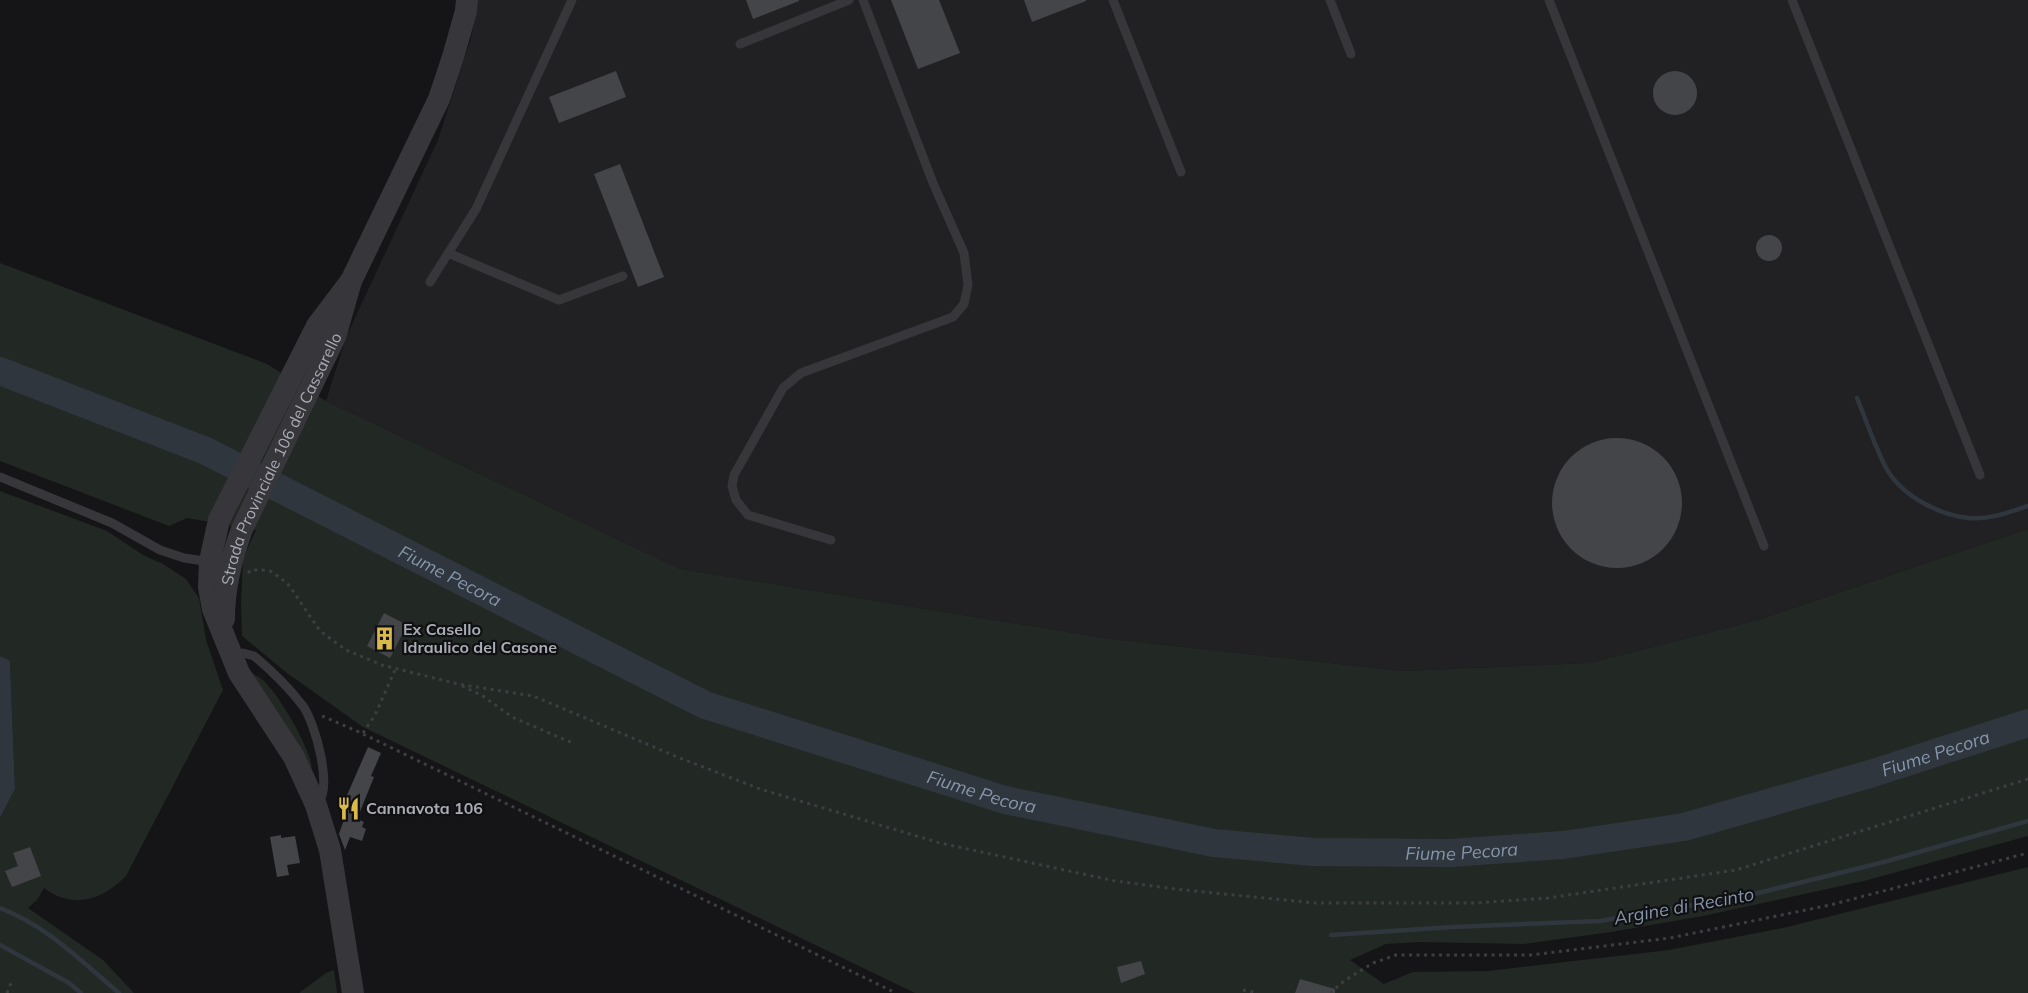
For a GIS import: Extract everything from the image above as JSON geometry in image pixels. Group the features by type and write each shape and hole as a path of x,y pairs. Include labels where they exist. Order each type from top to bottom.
{"street":[{"name":"Strada Provinciale 106 del Cassarello","path":"227,568 242,529 335,337 351,281 439,99 453,57 467,0"},
{"name":"Strada Provinciale 106 del Cassarello","path":"351,281 317,326 219,520 227,568 224,606 228,647 251,693 294,758 316,805 330,850 353,993"}],"lane":[{"path":"430,282 476,210 572,0"},
{"path":"740,44 849,0"},
{"path":"831,540 748,515 736,500 732,486 734,475 783,388 801,373 952,317 964,304 968,285 964,253 933,183 863,0"},
{"path":"1113,0 1181,172"},
{"path":"1330,0 1351,54"},
{"path":"1549,0 1764,546"},
{"path":"1792,0 1980,476"},
{"path":"448,253 558,300 623,276"},
{"path":"0,477 112,523 160,550 227,568"},
{"path":"228,647 254,656 303,707 316,738 324,779 322,798 316,805"}],"path":[{"path":"227,568 270,571 288,584 320,631 346,650 382,665 458,684 533,696 760,789 940,843 1115,881 1315,903 1475,903 1548,898 1736,870 2028,779"},
{"path":"363,734 375,715 396,668"},
{"path":"458,684 483,696 512,717 575,744"},
{"path":"308,716 319,715 330,718 896,993"},
{"path":"1330,993 1344,981 1373,963 1396,955 1531,955 1670,938 1830,905 2028,853"},
{"path":"7,993 11,983"},
{"path":"1243,990 1258,993"}],"shaded area":[{"path":"478,0 2028,0 2028,529 1758,620 1590,663 1402,671 1111,639 680,569 326,401 347,335 438,140 471,38"},
{"path":"0,263 267,364 326,401 680,569 1111,639 1402,671 1590,663 1758,620 2028,529 2028,836 1864,881 1703,916 1524,944 1419,942 1386,944 1350,960 1384,984 1413,972 1488,971 1669,950 1783,928 2028,867 2028,993 915,993 363,727 287,673 242,636 243,558 256,530 187,518 169,526 0,461"},
{"path":"0,491 107,531 143,555 163,564 186,579 199,598 206,640 223,690 126,876 107,891 87,899 66,899 44,888 37,900 28,908 103,960 134,993 0,993 0,818 15,789 10,662 0,656"},
{"path":"0,656 10,661 15,789 0,818"},
{"path":"249,672 265,682 286,710 306,748 312,768"},
{"path":"334,970 337,993 299,993 326,973"}],"building":[{"path":"746,0 799,0 799,1 753,19"},
{"path":"891,0 939,0 960,53 918,69"},
{"path":"1024,0 1086,0 1086,1 1032,22"},
{"path":"616,71 626,97 559,123 549,97"},
{"path":"1675,71 1684,72 1691,77 1696,84 1696,102 1691,109 1684,114 1675,115 1666,114 1659,109 1654,102 1653,93 1654,84 1659,77 1666,72"},
{"path":"620,164 664,277 638,287 594,174"},
{"path":"1769,235 1778,239 1782,248 1778,257 1769,261 1760,257 1756,248 1760,239"},
{"path":"1617,438 1642,443 1663,457 1677,478 1682,503 1677,528 1663,549 1642,563 1617,568 1592,563 1571,549 1557,528 1552,503 1557,478 1571,457 1592,443"},
{"name":"Ex Casello Idraulico del Casone","path":"384,613 407,625 390,658 367,646"},
{"path":"368,747 381,753 357,819 364,822 362,827 366,829 362,841 350,837 345,850 339,834 347,811 341,809"},
{"path":"281,835 281,838 295,836 300,863 287,865 289,875 277,877 270,837"},
{"path":"30,847 41,876 12,887 5,871 18,866 13,853"},
{"path":"1141,961 1145,974 1121,983 1117,967"},
{"path":"1300,979 1335,989 1335,993 1295,993"}],"waterway":[{"name":"Fiume Pecora","path":"0,371 206,451 705,705 1005,800 1214,843 1313,852 1451,853 1563,845 1684,827 1870,774 2028,723"},
{"path":"1857,398 1885,466 1900,486 1921,502 1945,513 1969,518 1999,515 2028,506"},
{"name":"Argine di Recinto","path":"1331,935 1600,921 1750,895 1884,862 2028,821"},
{"path":"0,908 17,915 48,934 119,993"},
{"path":"0,945 69,983 81,993"}],"place":[{"name":"Ex Casello Idraulico del Casone","path":"385,638"},
{"name":"Cannavota 106","path":"348,808"}]}
